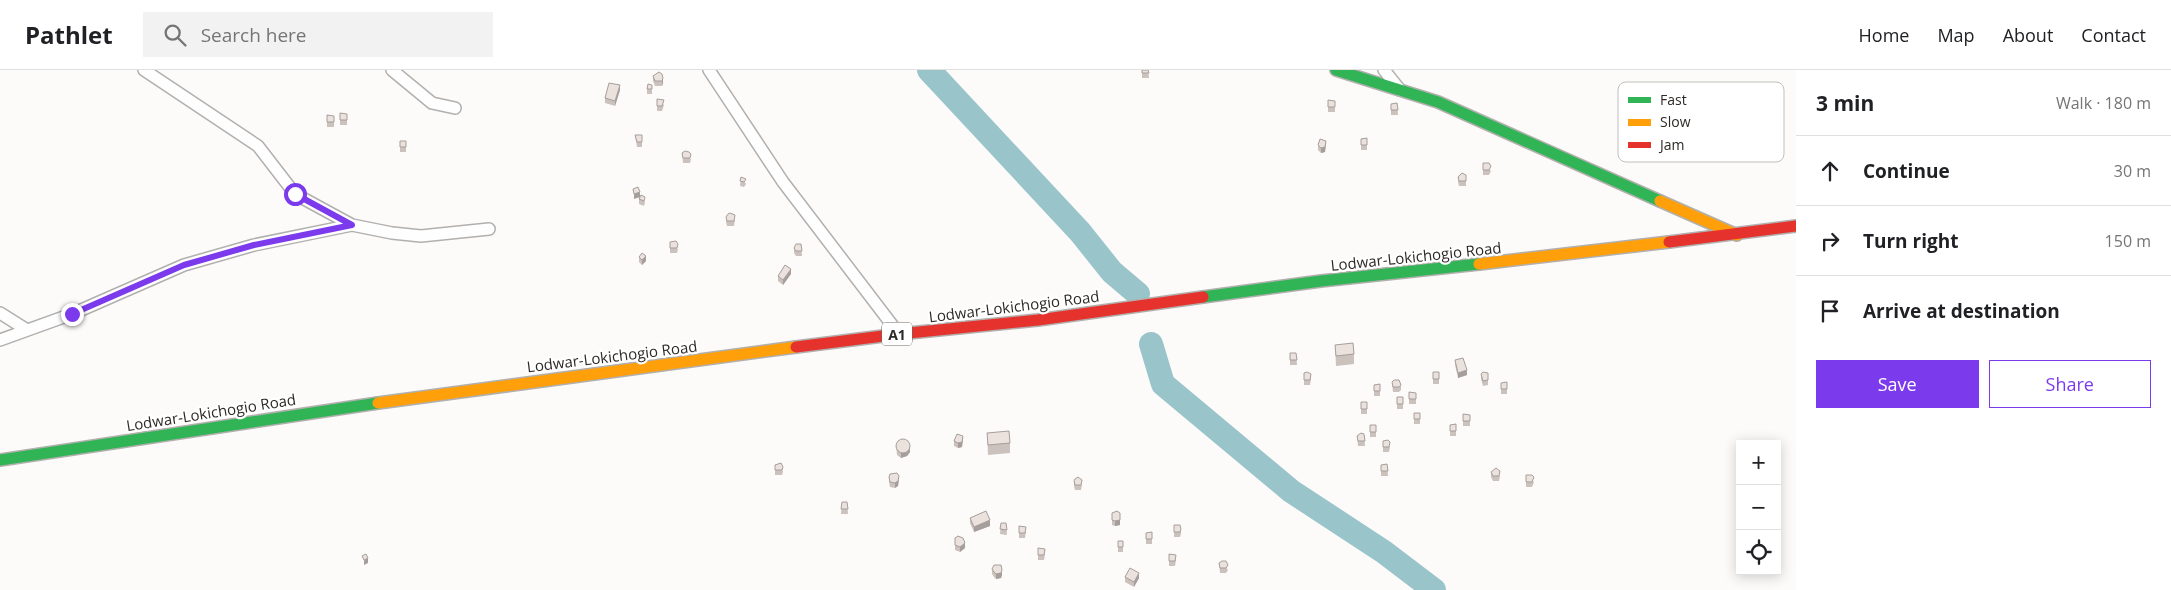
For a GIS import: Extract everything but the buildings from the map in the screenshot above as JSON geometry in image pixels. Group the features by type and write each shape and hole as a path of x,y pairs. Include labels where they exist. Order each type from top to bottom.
{"main road":[{"path":"1336,70 1438,102 1737,235"},
{"name":"Lodwar-Lokichogio Road","path":"0,460 260,419 545,380 899,334 1038,320 1321,281 1737,235 1796,226"}],"street":[{"path":"144,70 258,146 295,194 352,225 392,233 421,236 489,229"},
{"path":"392,70 432,103 455,108"},
{"path":"709,70 784,182 899,334"},
{"path":"1384,70 1402,91"},
{"path":"0,340 72,314 184,265 254,245 352,225"},
{"path":"0,313 27,330"}],"waterway":[{"path":"929,70 1080,232 1112,272 1138,294"},
{"path":"1151,344 1163,384 1291,491 1384,552 1434,590"}],"traffic: fast":[{"path":"1336,70 1438,102 1660,201"},
{"path":"1203,297 1321,281 1479,264"},
{"path":"0,460 378,403"}],"traffic: slow":[{"path":"1660,201 1737,235"},
{"path":"1479,264 1669,242"},
{"path":"378,403 796,347"}],"traffic: jam":[{"path":"1669,242 1796,226"},
{"path":"796,347 1038,320 1203,297"}],"route":[{"path":"72,314 184,265 254,245 352,225 295,194"}]}
